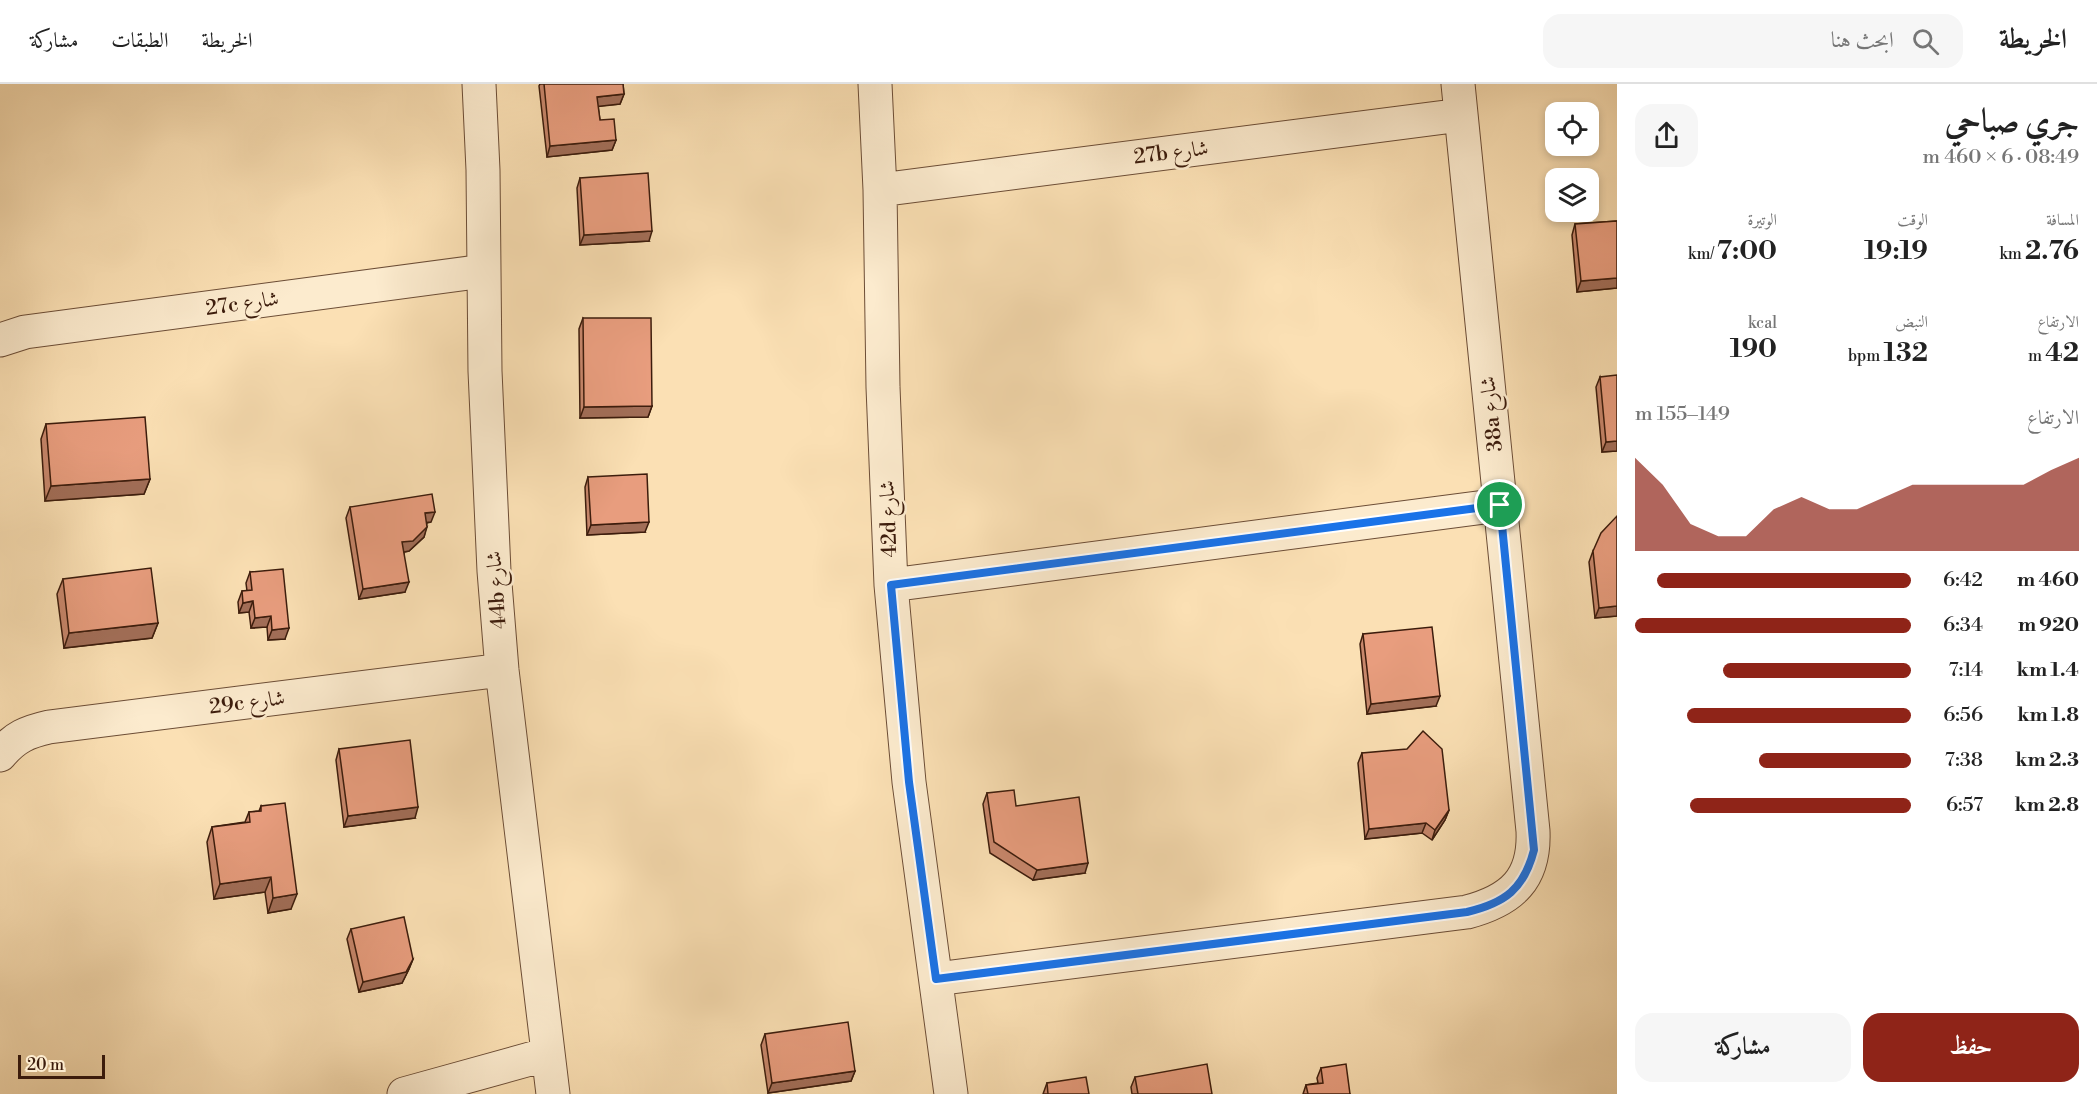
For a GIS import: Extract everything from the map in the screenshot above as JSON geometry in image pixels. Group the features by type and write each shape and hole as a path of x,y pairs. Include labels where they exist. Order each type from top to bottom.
{"street":[{"name":"44b شارع","path":"479,84 489,471 502,670 553,1094"},
{"name":"42d شارع","path":"875,84 891,585 909,782 951,1094"},
{"name":"27b شارع","path":"880,190 1460,99"},
{"name":"38a شارع","path":"936,979 1467,912 1487,907 1505,898 1520,884 1529,868 1534,850 1533,831 1460,99"},
{"name":"27c شارع","path":"0,340 25,332 484,271"},
{"path":"891,585 1500,505"},
{"name":"29c شارع","path":"0,755 10,743 28,732 49,727 502,670"},
{"path":"404,1094 548,1054"}],"building":[{"path":"544,84 623,84 624,94 597,97 600,120 614,119 616,140 550,146"},
{"path":"648,173 652,231 584,235 580,178"},
{"path":"1617,221 1617,278 1581,281 1575,224"},
{"path":"583,318 651,318 652,406 584,407"},
{"path":"1617,375 1617,441 1606,442 1600,377"},
{"path":"145,417 150,479 51,486 46,424"},
{"path":"647,474 649,522 591,525 588,477"},
{"path":"432,494 435,512 425,513 427,527 413,541 402,542 409,582 363,589 350,507"},
{"path":"1617,516 1617,606 1599,608 1593,551 1601,533"},
{"path":"151,568 158,623 69,633 63,579"},
{"path":"283,569 289,628 272,630 271,616 255,618 253,601 243,603 242,591 252,590 250,572"},
{"path":"1432,627 1440,696 1371,704 1363,634"},
{"path":"1423,731 1442,749 1449,810 1435,830 1426,823 1369,829 1362,753 1407,749"},
{"path":"410,740 418,807 348,816 339,749"},
{"path":"1014,790 1016,806 1079,797 1088,863 1037,870 994,842 987,793"},
{"path":"285,803 297,894 273,898 271,877 220,884 212,827 250,822 249,812 261,811 261,806"},
{"path":"404,917 413,959 406,972 363,982 351,929"},
{"path":"848,1022 855,1071 772,1083 765,1034"},
{"path":"1207,1064 1212,1094 1138,1094 1135,1077"},
{"path":"1346,1064 1350,1094 1308,1094 1306,1085 1323,1083 1321,1068"},
{"path":"1086,1077 1089,1094 1048,1094 1047,1083"}],"route":[{"path":"1500,505 1534,850 1529,868 1520,884 1505,898 1487,907 1467,912 936,979 909,782 891,585 1500,505"}]}
